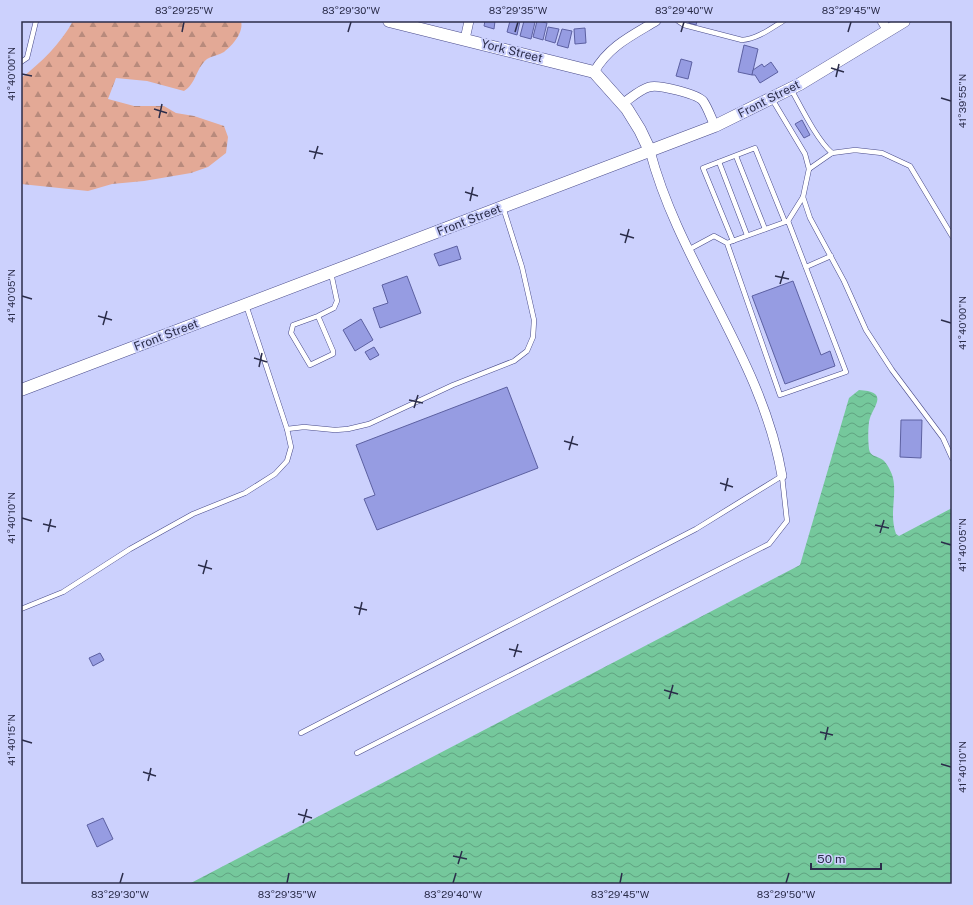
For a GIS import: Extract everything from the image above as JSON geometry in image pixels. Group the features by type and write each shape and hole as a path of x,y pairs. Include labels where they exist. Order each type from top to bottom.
{"street":[{"name":"York Street","path":"389,21 594,72"},
{"path":"465,39 469,21"},
{"path":"656,21 618,44 602,58 594,72 622,104 640,130 650,151 658,184 675,225 722,313 763,406 774,436 782,476"},
{"name":"Front Street","path":"21,390 715,126 772,99 791,88 885,26 904,21"},
{"path":"622,104 642,90 651,86 660,87 696,96 702,100 715,126"}],"lane":[{"path":"21,62 27,58 36,21"},
{"path":"678,21 684,25 742,40 750,39 759,35 783,21"},
{"path":"791,88 827,149 832,153"},
{"path":"688,250 714,236 730,242 786,221 803,197 809,169 805,154 772,99"},
{"path":"756,148 806,267 846,372 780,395 730,242 703,168 736,156 756,148"},
{"path":"809,169 832,153 856,150 882,153 910,166 952,236"},
{"path":"736,156 765,229"},
{"path":"720,162 747,235"},
{"path":"803,197 810,218 831,256 866,330 892,370 943,438 952,458"},
{"path":"287,429 304,427 348,430 369,424 453,385 514,361 527,351 533,337 534,320 522,267 503,207"},
{"path":"806,267 831,256"},
{"path":"318,316 333,354 310,365 291,332 291,328 293,325 318,316 334,308 336,305 330,273"},
{"path":"21,609 63,592 130,549 194,514 245,493 275,474 286,461 291,447 287,429 246,305"},
{"path":"301,733 696,529 782,476 787,521 769,544 357,753"}],"green space":[{"path":"73,21 241,21 241,30 231,46 224,52 207,59 200,67 191,84 184,91 147,81 116,78 108,99 134,106 164,106 176,113 194,116 224,126 228,137 226,153 208,167 191,173 144,181 112,184 88,191 21,184 21,78 50,52 63,37"}],"water":[{"path":"859,390 869,391 877,397 877,402 869,422 869,449 871,454 885,461 892,476 894,485 893,519 896,534 899,536 952,508 952,884 189,884 800,565 849,398"}],"building":[{"path":"485,21 495,21 494,29 484,26"},
{"path":"510,21 520,21 517,35 507,32"},
{"path":"524,21 535,22 531,39 520,36"},
{"path":"537,21 547,23 543,40 533,37"},
{"path":"689,21 697,21 696,25 689,23"},
{"path":"548,27 559,29 555,43 545,40"},
{"path":"585,28 586,43 575,44 574,29"},
{"path":"562,29 572,31 568,48 557,45"},
{"path":"744,45 758,49 752,75 738,72"},
{"path":"681,59 692,62 688,79 676,76"},
{"path":"771,62 778,72 760,83 755,75 752,75 753,70 762,64 764,67"},
{"path":"802,120 810,135 804,138 795,124"},
{"path":"457,246 461,259 439,266 434,254"},
{"path":"407,276 421,313 380,328 373,308 388,303 382,285"},
{"path":"793,281 821,355 830,351 835,366 785,384 752,296"},
{"path":"361,319 373,340 355,351 343,330"},
{"path":"374,347 379,355 370,360 365,352"},
{"path":"507,387 538,468 377,530 364,499 375,495 356,445"},
{"path":"901,420 922,420 921,458 900,457"},
{"path":"100,653 104,660 93,666 89,658"},
{"path":"103,818 113,839 97,847 87,825"}]}
